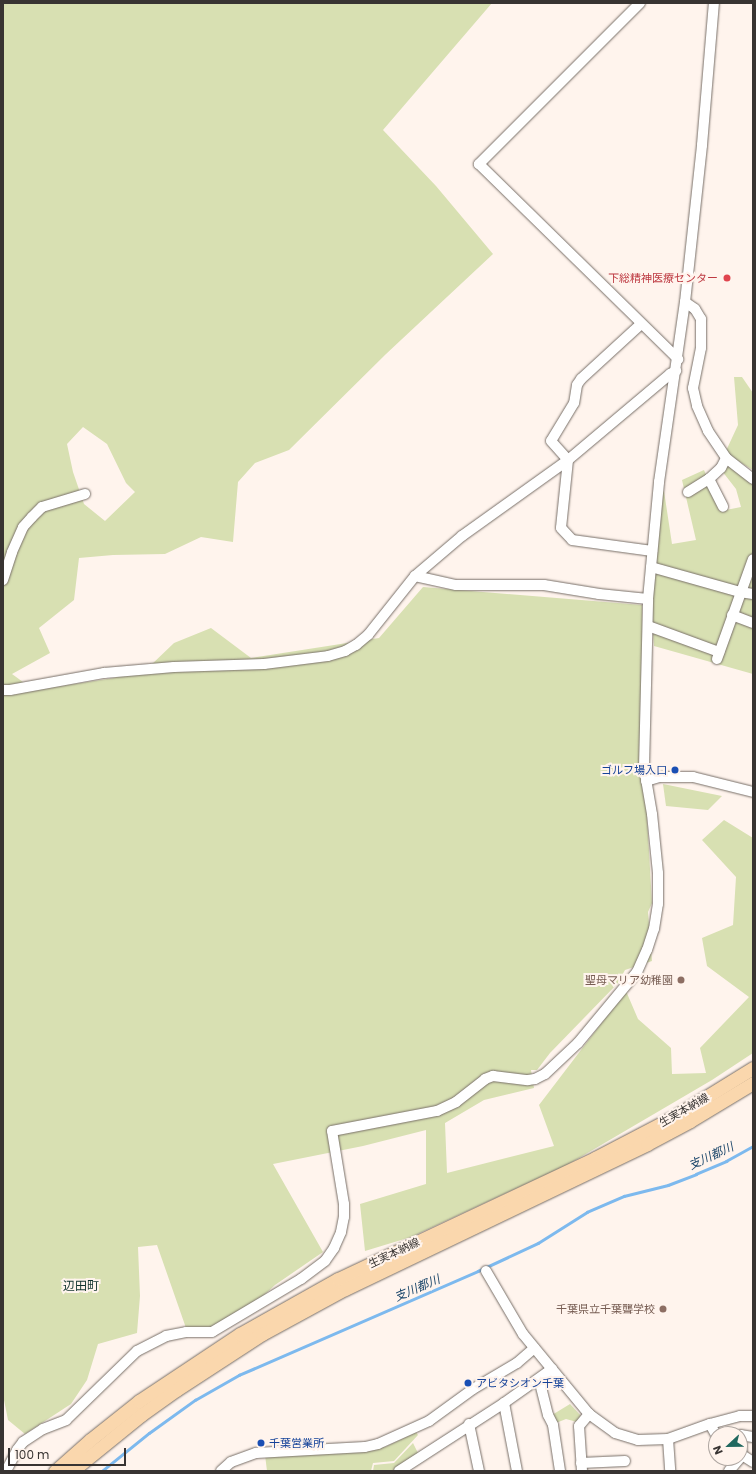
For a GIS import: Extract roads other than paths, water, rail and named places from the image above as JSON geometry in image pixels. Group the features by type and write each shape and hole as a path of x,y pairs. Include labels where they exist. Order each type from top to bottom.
{"main road":[{"name":"生実本納線","path":"55,1471 90,1440 133,1406 240,1334 338,1279 595,1158 665,1121 753,1068"},
{"name":"生実本納線","path":"72,1471 153,1406 262,1334 345,1290 647,1144 690,1121 753,1083"}],"street":[{"path":"640,3 479,164 641,324 678,358"},
{"path":"6,1471 23,1442 43,1429 66,1420 137,1352 166,1336 186,1332 212,1332 301,1279 325,1261 334,1248 341,1232 344,1217 344,1204 332,1131 437,1111 456,1102 485,1079 493,1076 528,1080 535,1079 545,1074 578,1043 637,972 647,950 654,929 658,904 658,873 644,767 650,567 659,482 685,302 702,145 714,3"},
{"path":"685,302 695,309 700,319 701,341 693,388 697,406 708,430 726,458 753,479"},
{"path":"641,324 581,379 577,385 574,403 551,441 568,460 561,528 572,540 652,551"},
{"path":"3,690 104,673 174,667 264,664 328,656 356,645 368,635 415,576 462,536 568,460 670,374 676,371"},
{"path":"688,492 721,468 726,458"},
{"path":"709,478 723,507"},
{"path":"3,580 12,552 23,528 32,517 42,507 85,494"},
{"path":"648,626 718,656 753,559"},
{"path":"650,567 740,592 753,594"},
{"path":"415,576 456,585 544,585 599,594 648,599"},
{"path":"732,615 753,623"},
{"path":"646,781 660,777 693,777 753,792"},
{"path":"486,1271 523,1334 589,1414 606,1428 627,1438 649,1440 668,1439 710,1424 740,1416 753,1416"},
{"path":"221,1471 231,1462 256,1453 365,1447 378,1444 429,1421 474,1389 517,1362 534,1348"},
{"path":"399,1471 469,1424 504,1403 552,1369"},
{"path":"540,1378 548,1415 554,1425 560,1471"},
{"path":"504,1403 517,1471"},
{"path":"589,1414 580,1426 582,1467 625,1461"},
{"path":"469,1424 479,1471"},
{"path":"668,1439 670,1471"}],"waterway":[{"name":"支川都川","path":"102,1471 149,1433 195,1400 239,1375 478,1271 538,1243 587,1212 624,1196 668,1185 696,1174 726,1161 753,1146"}],"place":[{"name":"下総精神医療センター","path":"727,278"},
{"name":"ゴルフ場入口","path":"675,770"},
{"name":"聖母マリア幼稚園","path":"681,980"},
{"name":"千葉県立千葉聾学校","path":"663,1309"},
{"name":"アビタシオン千葉","path":"468,1383"},
{"name":"千葉営業所","path":"261,1443"}],"district":[{"name":"辺田町","path":"81,1286"}]}
